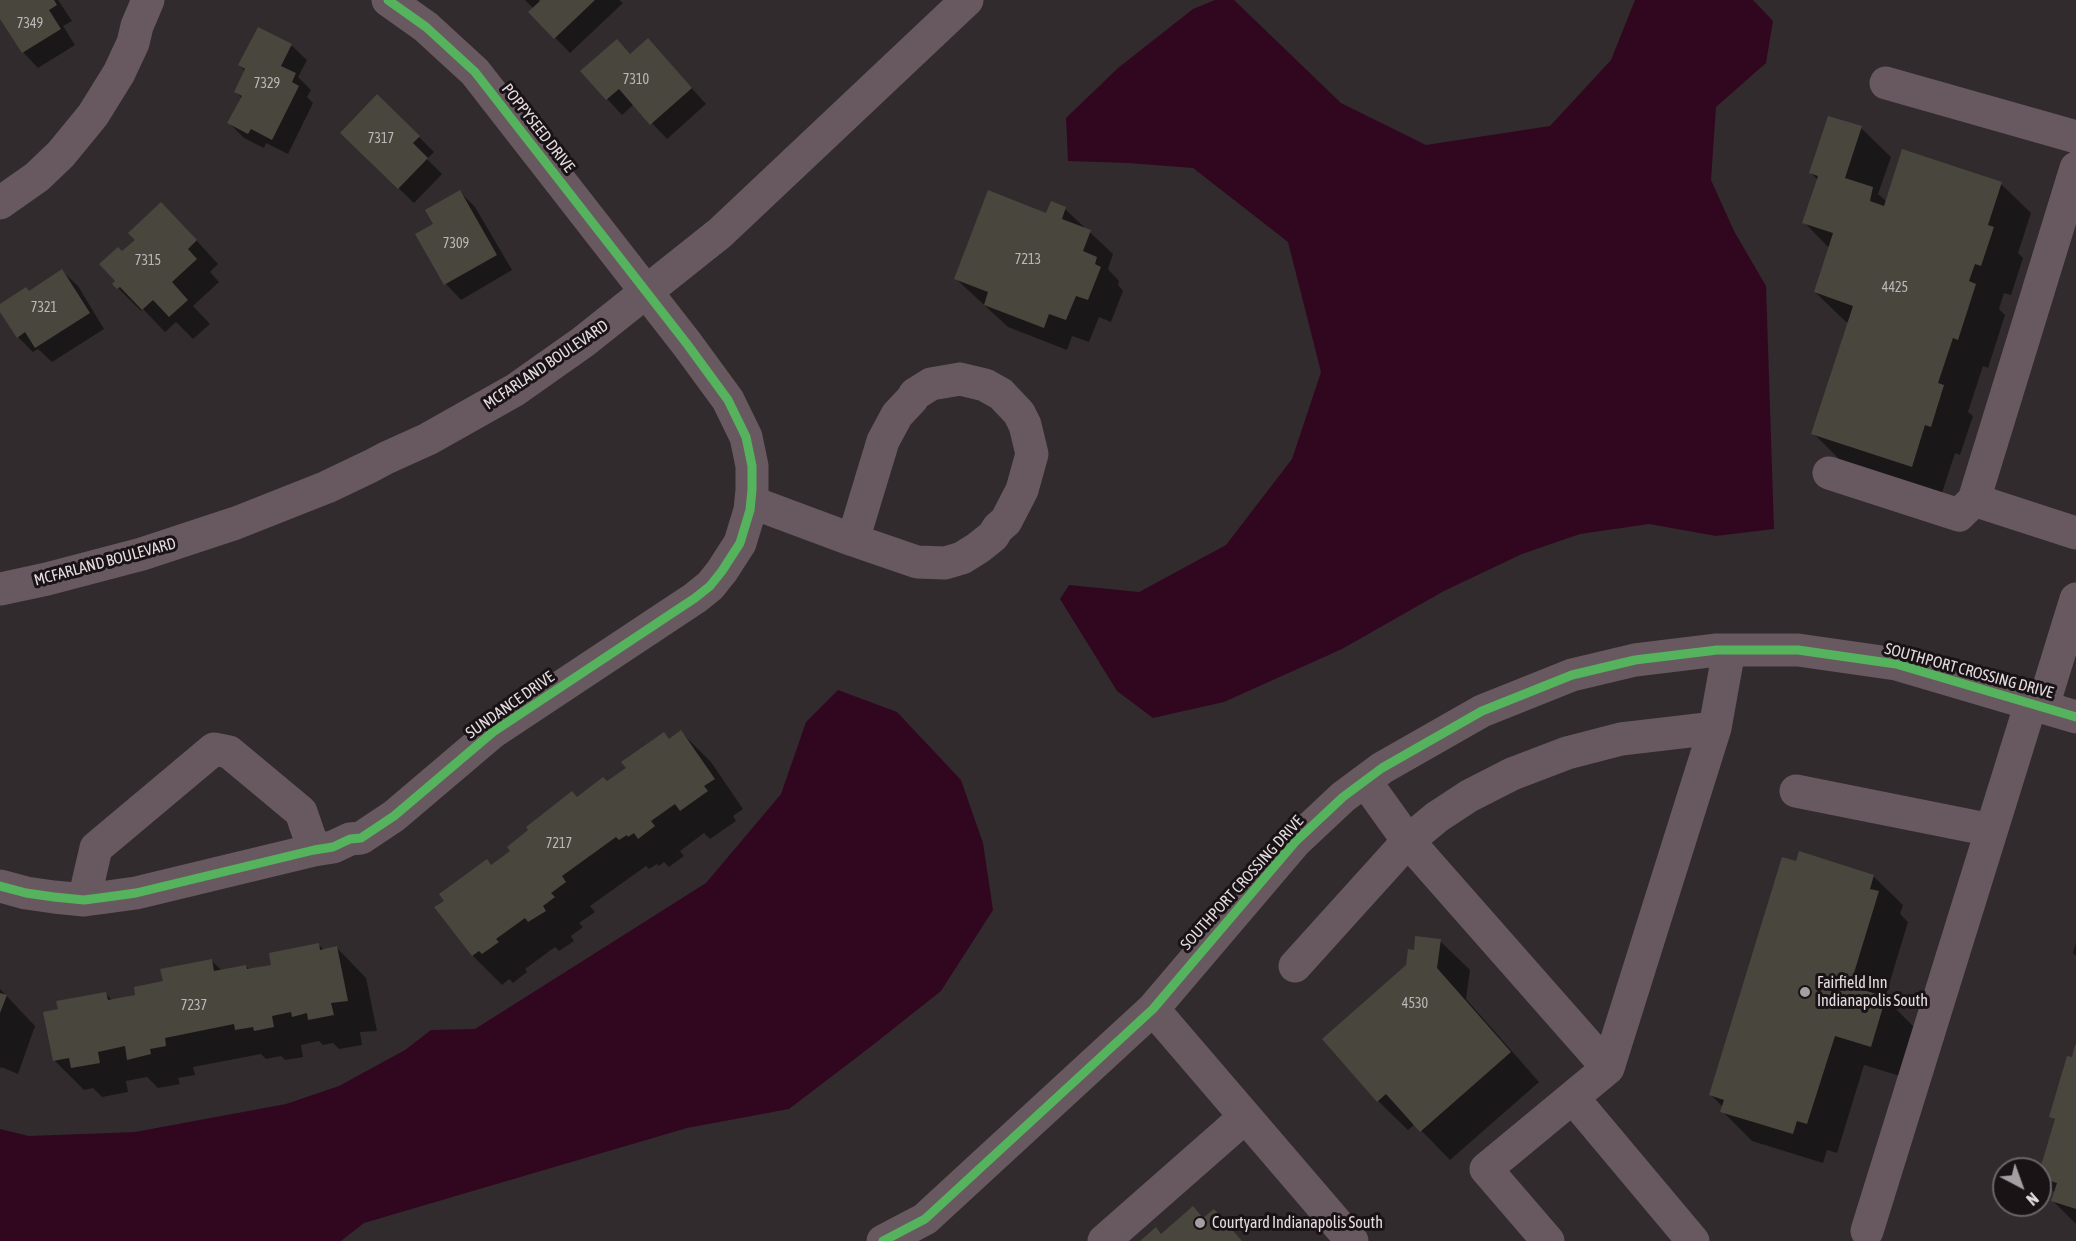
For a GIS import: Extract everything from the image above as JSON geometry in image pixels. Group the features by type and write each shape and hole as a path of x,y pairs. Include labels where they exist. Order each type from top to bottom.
{"street":[{"path":"0,203 37,177 61,154 93,115 119,73 133,43 137,26 148,0"},
{"name":"POPPYSEED DRIVE","path":"388,0 426,27 475,72 646,292"},
{"name":"MCFARLAND BOULEVARD","path":"0,589 142,554 236,523 336,483 428,439 515,390 583,342 720,233 967,0"},
{"path":"1886,83 2076,137"},
{"path":"1829,473 1959,515 1974,500 2076,168"},
{"name":"SUNDANCE DRIVE","path":"0,886 26,893 84,900 136,893 333,847 350,839 361,838 394,816 493,732 710,586 740,543 751,502 752,466 746,437 735,411 646,292"},
{"path":"751,502 853,540 917,562 945,563 962,558 993,536 1006,521 1022,490 1032,454 1025,425 1019,413 1001,394 985,385 967,380 931,384 915,394 897,415 883,441 853,540"},
{"path":"1974,500 2076,533"},
{"path":"1867,1231 1991,830 2076,599"},
{"path":"1548,1241 1486,1169 1608,1068 1715,728 1729,650"},
{"name":"SOUTHPORT CROSSING DRIVE","path":"883,1241 925,1219 1153,1009 1295,842 1343,797 1382,768 1482,711 1572,675 1635,660 1729,650 1798,650 1896,664 2076,717"},
{"path":"1295,966 1408,841 1437,817 1469,796 1512,774 1567,753 1621,738 1715,728"},
{"path":"84,900 96,848 214,749 229,753 301,812 314,850"},
{"path":"1365,781 1408,841 1608,1068"},
{"path":"1796,791 1991,830"},
{"path":"1153,1009 1352,1241"},
{"path":"1574,1098 1693,1241"},
{"path":"1104,1241 1245,1117"}],"shaded area":[{"path":"1215,0 1234,0 1341,103 1426,145 1550,126 1611,60 1635,0 1753,0 1773,21 1766,63 1716,107 1711,180 1734,231 1766,286 1774,529 1716,536 1649,524 1580,534 1522,554 1444,591 1342,649 1224,702 1153,718 1117,691 1060,599 1069,585 1139,592 1226,545 1292,459 1321,372 1288,242 1193,168 1068,161 1066,118 1118,68 1193,9"},
{"path":"838,690 897,712 961,780 983,843 993,910 941,991 789,1109 687,1128 364,1223 341,1241 0,1241 0,1129 29,1136 135,1132 286,1104 339,1086 405,1050 431,1030 475,1029 706,883 781,794 806,722"}],"building":[{"path":"0,0 54,0 57,5 49,10 61,29 22,53 0,19"},
{"path":"539,0 595,0 554,39 528,12"},
{"path":"258,27 292,44 281,66 296,73 292,82 299,86 272,140 251,129 248,134 227,123 242,96 234,92 245,69 238,65"},
{"path":"648,38 692,88 650,125 619,89 606,100 580,71 617,39 630,54"},
{"path":"377,94 420,136 413,143 428,158 398,189 340,133"},
{"path":"1828,116 1862,126 1845,178 1873,187 1870,201 1884,206 1902,149 2002,182 1988,225 1994,227 1981,266 1975,264 1969,281 1976,284 1958,340 1953,338 1938,383 1944,385 1931,427 1925,425 1912,467 1811,434 1853,306 1814,292 1833,233 1802,223 1818,176 1809,173"},
{"path":"460,190 497,255 444,285 415,234 433,224 425,210"},
{"path":"988,190 1046,213 1051,201 1066,207 1062,219 1091,230 1083,251 1097,257 1095,264 1101,267 1088,300 1076,296 1066,320 1049,314 1044,328 984,305 988,292 954,279"},
{"path":"161,202 197,240 188,249 197,259 172,282 188,300 169,317 153,300 142,310 120,287 117,289 112,284 115,281 99,264 118,247 122,251 135,240 128,233"},
{"path":"62,269 90,313 35,348 25,332 17,338 0,312 0,304 26,287 29,291"},
{"path":"681,730 715,779 704,786 708,791 680,811 675,804 651,821 655,826 638,839 634,833 619,840 616,837 562,876 566,882 551,893 555,897 543,906 546,911 528,922 525,918 496,939 499,942 482,954 479,951 472,956 434,907 444,901 439,894 487,859 491,865 510,851 507,847 528,830 526,827 572,791 577,797 603,777 607,781 626,768 621,762 664,732 669,739"},
{"name":"Fairfield Inn Indianapolis South","path":"1799,851 1874,875 1870,889 1879,891 1850,986 1886,997 1871,1047 1835,1036 1807,1124 1797,1121 1793,1134 1720,1112 1724,1100 1709,1095 1782,857 1796,861"},
{"path":"1415,936 1441,939 1437,968 1511,1052 1420,1132 1386,1094 1377,1102 1322,1039 1406,965 1408,949 1414,950"},
{"path":"319,943 320,950 337,946 348,1001 331,1003 334,1015 308,1020 307,1013 292,1017 291,1012 272,1016 274,1027 254,1031 253,1027 235,1030 234,1024 165,1038 166,1046 150,1049 151,1054 127,1060 125,1046 98,1052 100,1063 71,1068 69,1058 53,1061 43,1012 58,1009 56,1001 106,992 108,1000 135,995 134,987 163,981 160,969 212,959 214,971 246,965 247,969 271,965 269,953"},
{"path":"0,993 7,995 0,1013"},
{"path":"2076,1045 2076,1209 2052,1201 2057,1183 2052,1182 2052,1157 2044,1157 2055,1119 2049,1117 2067,1056 2072,1057"},
{"name":"Courtyard Indianapolis South","path":"1193,1206 1203,1218 1214,1209 1242,1241 1140,1241 1156,1227 1161,1234"}],"cycle path":[{"path":"0,886 54,897 84,900 107,897 136,893 333,847 350,839 361,838 394,816 493,732 695,598 710,586 740,543 750,510 752,466 746,437 728,400 475,72 426,27 388,0"},
{"path":"883,1241 925,1219 1153,1009 1295,842 1343,797 1382,768 1482,711 1572,675 1635,660 1717,650 1798,650 1896,664 2076,717"}],"place":[{"name":"Fairfield Inn Indianapolis South","path":"1805,992"},
{"name":"Courtyard Indianapolis South","path":"1200,1223"}]}
